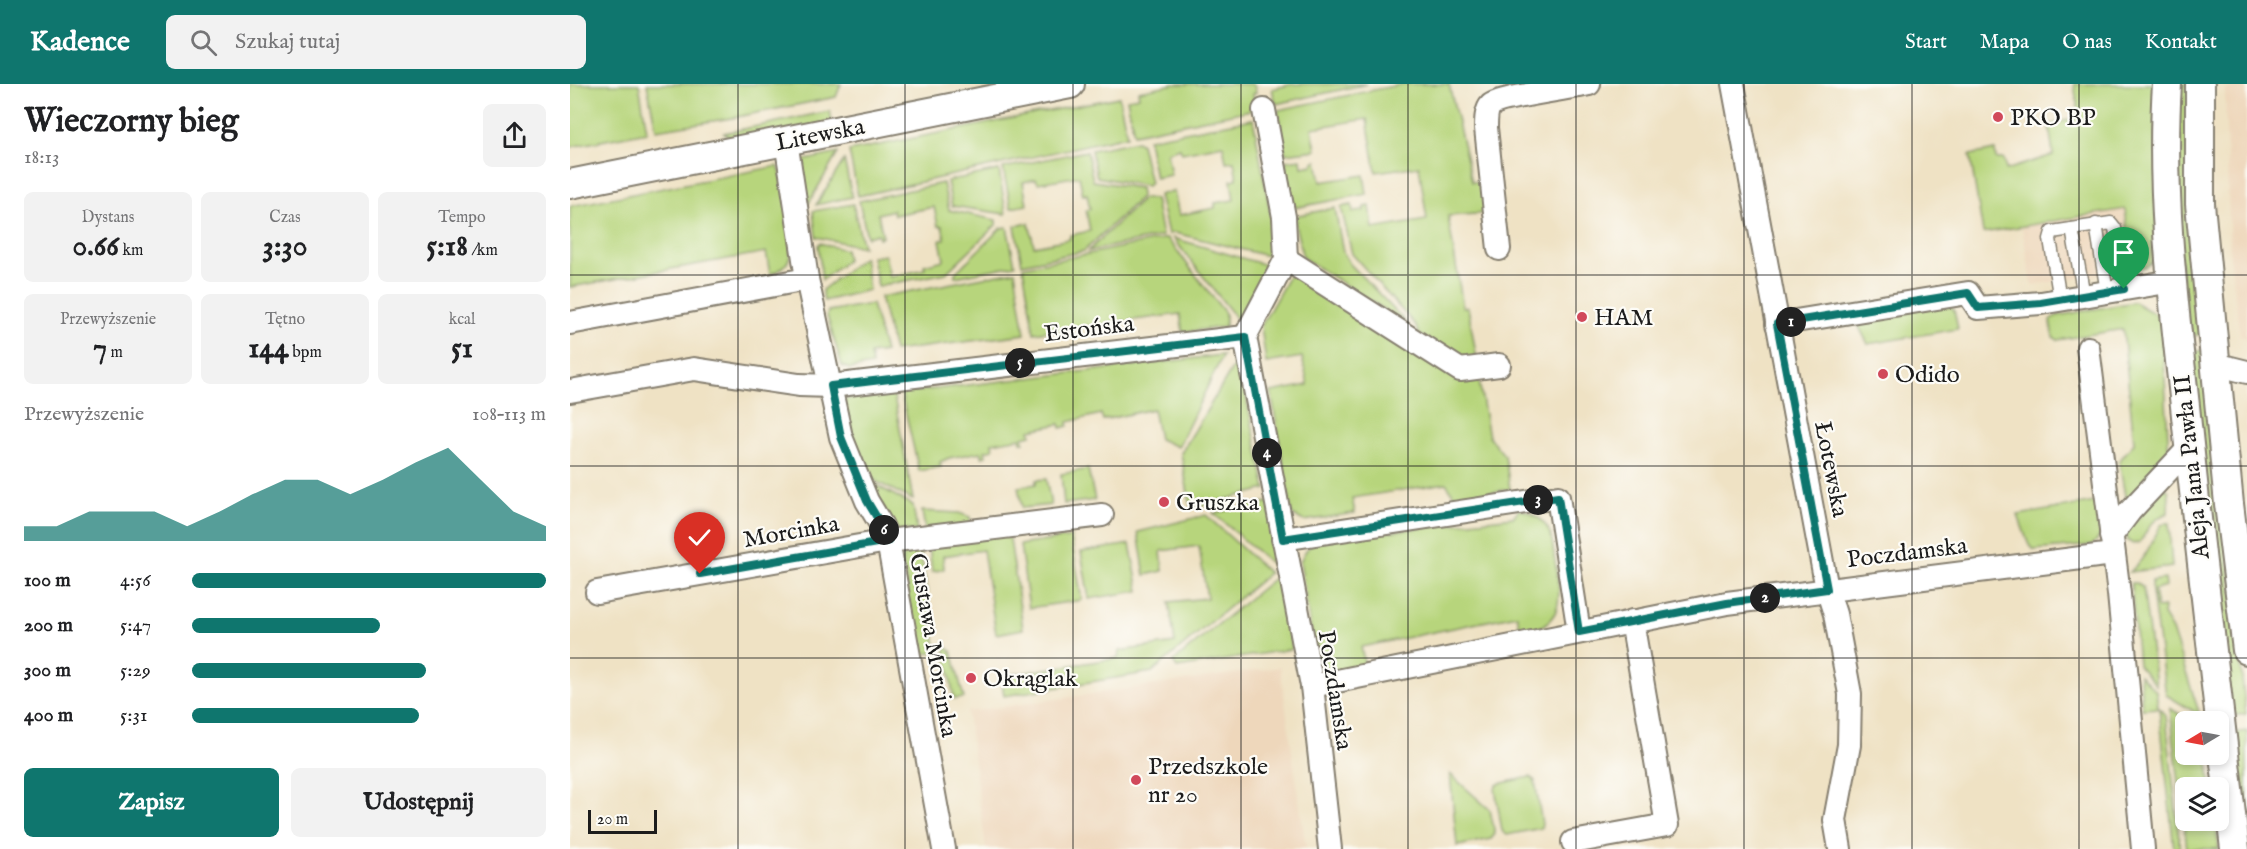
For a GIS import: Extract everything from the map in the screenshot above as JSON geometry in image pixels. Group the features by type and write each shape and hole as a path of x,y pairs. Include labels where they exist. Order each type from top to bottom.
{"street":[{"name":"Litewska","path":"570,184 1070,84"},
{"path":"1498,249 1486,128 1491,105 1505,100 1589,84"},
{"name":"Łotewska","path":"1732,84 1827,589"},
{"name":"Aleja Jana Pawła II","path":"2167,84 2164,135 2165,199 2189,448 2235,849"},
{"name":"Aleja Jana Pawła II","path":"2200,84 2200,204 2215,364 2247,650"},
{"path":"1264,110 1284,217 1286,259 1245,337 1283,539 1558,497 1579,632"},
{"name":"Gustawa Morcinka","path":"786,141 807,279 841,437 867,501 888,541 944,849"},
{"path":"1286,259 1460,370 1499,365"},
{"path":"570,323 807,279"},
{"path":"1777,324 1968,293 1978,308 2060,300 2173,281"},
{"name":"Estońska","path":"570,391 694,369 799,385 831,386 1245,337"},
{"path":"2088,348 2112,545 2143,849"},
{"path":"2215,364 2247,372"},
{"path":"2112,545 2130,511 2189,448"},
{"name":"Morcinka","path":"597,592 888,541 1102,515"},
{"name":"Poczdamska","path":"1283,539 1312,686 1330,849"},
{"name":"Poczdamska","path":"1840,849 1835,820 1849,745 1850,694 1835,614 1827,589 2112,545"},
{"path":"1312,686 1727,603 1827,589"},
{"path":"1573,842 1667,825 1632,621"}],"lane":[{"path":"2060,300 2050,239 2052,232 2111,223 2115,228 2116,290"},
{"path":"2096,225 2116,290"},
{"path":"2072,229 2084,296"}],"shaded area":[{"path":"2247,84 2247,339 2240,335 2230,257 2225,89"},
{"path":"2125,209 2133,269 2032,285 2022,227"},
{"name":"Przedszkole nr 20","path":"1280,667 1306,849 986,849 967,712"}],"green space":[{"path":"570,84 639,84 647,132 570,147"},
{"path":"647,84 841,84 836,97 732,118 656,130"},
{"path":"1174,84 1254,84 1256,109 1134,134 1127,99 1139,97 1138,91"},
{"path":"1293,84 1367,84 1276,104 1272,89"},
{"path":"1403,84 1449,84 1472,182 1485,181 1489,213 1448,216 1463,307 1468,307 1478,366 1471,366 1419,334 1415,325 1352,254 1341,207 1352,205 1353,212 1364,211 1364,207 1370,206 1373,229 1427,220 1419,166 1376,172 1367,119 1312,128 1316,150 1285,154 1278,110"},
{"path":"2074,84 2155,84 2159,257 2145,267 2133,269 2125,209 1983,233 1970,155 1995,150 1996,159 2004,159 2006,170 2053,155 2049,125 2079,117"},
{"path":"2179,84 2193,84 2205,334 2189,336 2176,223"},
{"path":"1119,97 1127,136 858,196 849,151"},
{"path":"830,111 832,122 733,141 724,133"},
{"path":"1253,119 1278,254 1268,256 1175,233 1168,234 1159,195 1174,191 1179,215 1215,208 1215,203 1234,200 1231,180 1237,179 1234,161 1226,162 1223,145 1182,153 1180,148 1167,152 1171,175 1155,178 1148,139"},
{"path":"1137,141 1141,144 1150,183 1147,186 1097,177 1091,150"},
{"path":"1087,151 1093,181 1140,188 1141,197 1084,251 1022,264 1015,226 1029,223 1034,246 1070,239 1070,235 1090,231 1086,210 1090,209 1087,194 1083,195 1079,176 1038,183 1036,179 1023,182 1027,205 1011,208 1003,168"},
{"path":"838,153 807,206 801,161"},
{"path":"1301,159 1302,167 1313,165 1313,162 1317,161 1321,182 1364,175 1367,194 1293,208 1285,161"},
{"path":"844,160 852,197 816,205"},
{"path":"778,166 788,210 791,238 790,255 780,270 770,274 766,252 570,287 570,206"},
{"path":"999,170 1006,214 952,206 947,181"},
{"path":"943,183 949,210 996,220 996,225 946,273 878,286 872,257 885,255 890,277 925,269 924,265 944,260 940,240 945,239 942,226 938,226 934,207 894,215 893,210 878,214 883,237 879,238 878,234 867,237 859,201"},
{"path":"1144,198 1155,199 1162,236 1088,251"},
{"path":"853,204 863,247 816,237 813,211"},
{"path":"1335,208 1343,252 1350,264 1410,326 1303,258 1293,216"},
{"path":"1007,227 1015,265 955,277 955,273 1001,228"},
{"path":"1167,238 1225,313 1225,327 1183,332 1180,314 1034,333 1023,267"},
{"path":"1173,238 1266,265 1267,272 1240,323"},
{"path":"820,243 845,250 847,260 822,280 818,245"},
{"path":"864,257 869,290 824,301 822,290"},
{"path":"1015,271 1025,334 894,351 880,297"},
{"path":"1298,275 1468,383 1479,381 1489,437 1505,456 1510,489 1456,498 1446,483 1352,498 1355,513 1304,521 1292,515 1271,392 1308,385 1302,357 1266,363 1261,326 1289,276"},
{"path":"2134,302 2162,318 2169,459 2131,499 2125,496 2119,461 2134,443 2123,329 2058,340 2053,337 2050,321 2056,316"},
{"path":"1948,303 1954,310 1958,329 1868,344 1857,323 1860,316"},
{"path":"872,304 885,352 870,354 872,365 850,369 842,366 827,316 828,311"},
{"path":"2205,350 2246,714 2231,716 2191,352"},
{"path":"1223,355 1178,447 1159,439 1153,409 1103,420 1101,414 1068,422 1068,426 1061,428 1060,424 1030,430 1031,435 1023,437 1024,442 1021,442 1020,438 992,443 993,449 985,451 986,456 982,457 980,452 949,458 940,462 941,467 919,471 901,393"},
{"path":"1238,359 1266,489 1195,507 1190,505 1181,453"},
{"path":"893,391 913,500 865,476 840,400"},
{"path":"1088,469 1095,500 1064,504 1061,474"},
{"path":"1046,479 1051,505 1022,508 1018,487 1036,484 1036,480"},
{"path":"868,481 913,505 917,531 897,530"},
{"path":"2163,489 2169,492 2168,513 2148,528 2140,542 2133,544 2128,541 2126,532"},
{"path":"2101,501 2102,530 2092,545 2034,550 2028,543 2018,515"},
{"path":"1269,502 1278,568 1213,513"},
{"path":"1519,509 1539,518 1551,536 1559,597 1553,616 1546,623 1536,629 1521,633 1517,615 1361,647 1365,666 1333,671 1316,663 1300,562 1303,555 1317,540 1513,517"},
{"path":"922,511 959,513 970,517 971,526 925,530"},
{"path":"1206,515 1269,573 1152,672 1004,696 1001,676 1118,658 1119,651 1175,643 1169,602 1207,598 1199,546 1161,551 1163,571 1145,575 1138,532"},
{"path":"2169,523 2172,567 2129,572 2144,557 2161,525"},
{"path":"1004,534 1010,539 1023,629 996,634 983,550 943,556 944,569 932,572 929,546"},
{"path":"1071,537 1082,600 1029,608 1020,545"},
{"path":"1130,544 1139,591 1089,599 1081,552"},
{"path":"920,548 937,652 918,655 902,561 905,552"},
{"path":"1273,579 1280,582 1292,649 1177,668 1173,662"},
{"path":"2165,579 2166,587 2154,590 2157,608 2164,607 2163,615 2172,630 2199,711 2193,711 2166,695 2152,581"},
{"path":"2131,583 2137,583 2143,588 2156,685 2138,665"},
{"path":"944,645 952,652 964,698 954,699"},
{"path":"2140,675 2156,691 2159,708 2142,709"},
{"path":"2159,708 2166,716 2175,802 2175,831 2178,831 2180,849 2174,849"},
{"path":"2170,708 2175,711 2175,749"},
{"path":"2247,731 2247,849 2234,733"},
{"path":"2177,765 2208,765 2210,777 2178,777"},
{"path":"1450,774 1490,810 1495,834 1491,839 1457,846"},
{"path":"1530,777 1535,781 1541,828 1507,835 1502,831 1495,788 1498,784"},
{"path":"2185,831 2216,831 2219,849 2187,849"}],"place":[{"name":"PKO BP","path":"1998,117"},
{"name":"HAM","path":"1582,317"},
{"name":"Odido","path":"1883,374"},
{"name":"Gruszka","path":"1164,502"},
{"name":"Okrąglak","path":"971,678"},
{"name":"Przedszkole nr 20","path":"1136,780"}],"route":[{"path":"700,574 888,541 867,501 841,437 831,386 1245,337 1283,539 1558,497 1579,632 1727,603 1827,589 1777,324 1968,293 1978,308 2041,303 2124,289"}]}
